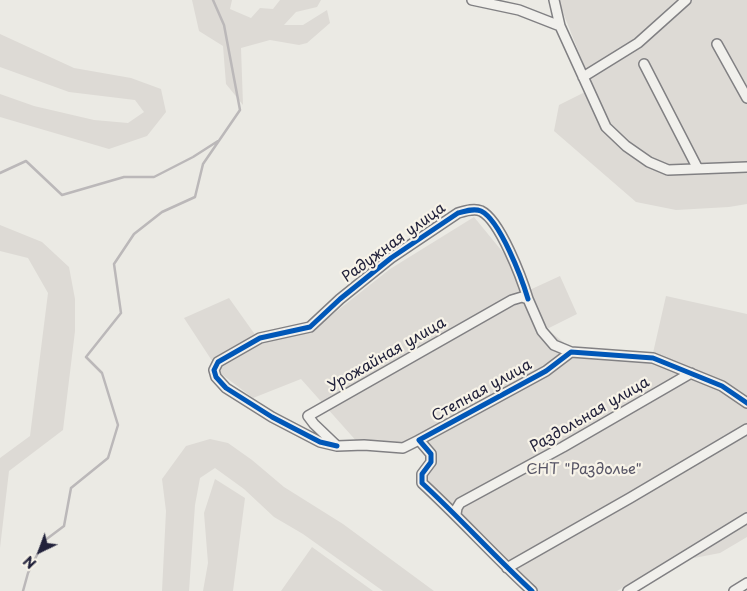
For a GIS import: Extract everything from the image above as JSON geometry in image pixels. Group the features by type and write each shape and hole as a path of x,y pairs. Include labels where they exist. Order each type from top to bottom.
{"street":[{"path":"554,0 560,26 606,127 626,146 649,162 668,170 747,167"},
{"path":"583,77 638,43 686,0"},
{"path":"475,1 519,10 560,26"},
{"path":"717,44 747,98"},
{"path":"644,64 698,169"},
{"name":"Радужная улица","path":"337,446 320,442 272,417 226,388 216,377 214,370 218,362 260,338 310,327 340,299 391,258 458,213 470,210 480,210 488,216 509,249 522,278 528,299"},
{"name":"Урожайная улица","path":"337,446 308,416 512,300 522,297 528,299"},
{"path":"528,299 542,331 554,345 571,352 654,358 722,386 747,403"},
{"name":"Степная улица","path":"419,440 546,371 571,352"},
{"name":"Раздольная улица","path":"456,514 456,508 460,503 692,373"},
{"path":"507,568 747,429"},
{"path":"337,446 403,448 419,440 431,454 431,462 422,474 422,483 456,514 507,568 532,591"},
{"path":"628,591 747,518"},
{"path":"734,591 747,583"}],"green space":[{"path":"192,0 232,0 230,9 251,18 260,8 273,9 280,0 321,0 317,7 296,12 284,25 303,25 327,10 330,23 307,43 299,45 270,40 241,48 243,105 226,84 223,46 199,31"},
{"path":"558,0 747,0 747,204 676,210 636,202 554,131 559,105 593,88"},
{"path":"0,34 74,68 131,78 161,89 166,112 147,136 109,149 0,117 0,94 34,106 94,120 128,123 144,112 135,100 69,92 0,67"},
{"name":"СНТ \"Раздолье\"","path":"474,217 506,256 523,293 560,276 577,314 547,329 572,349 653,353 666,296 747,314 747,514 617,591 534,591 423,478 437,459 418,437 398,448 359,444 301,379 253,398 220,373 184,318 229,298 261,343 302,333 323,322 390,269"},
{"path":"0,225 42,242 69,267 75,299 75,331 63,430 9,471 0,548 0,458 30,436 48,293 28,258 0,251"},
{"path":"210,439 228,443 284,487 343,524 434,591 383,591 303,534 274,517 244,489 215,468 200,478 195,505 189,591 162,591 166,511 162,479 186,446"},
{"path":"215,479 245,498 233,591 203,591 208,563 204,513"},
{"path":"747,518 747,537 720,553 694,558 698,549"},
{"path":"312,547 373,591 281,591"}],"waterway":[{"path":"23,591 28,573 44,541 64,526 71,488 108,458 118,425 102,373 86,357 121,313 114,264 134,234 162,212 195,197 203,164 240,110 224,25 213,0"},
{"path":"0,173 26,161 62,195 124,177 154,177 193,157 218,141"}],"cycle path":[{"path":"337,446 320,442 272,417 226,388 216,377 214,370 218,362 260,338 310,327 340,299 391,258 458,213 467,211 481,211 496,226 521,278 528,299"},
{"path":"532,591 422,483 422,474 431,462 431,454 419,440 546,371 571,352 653,358 722,386 747,403"}]}
